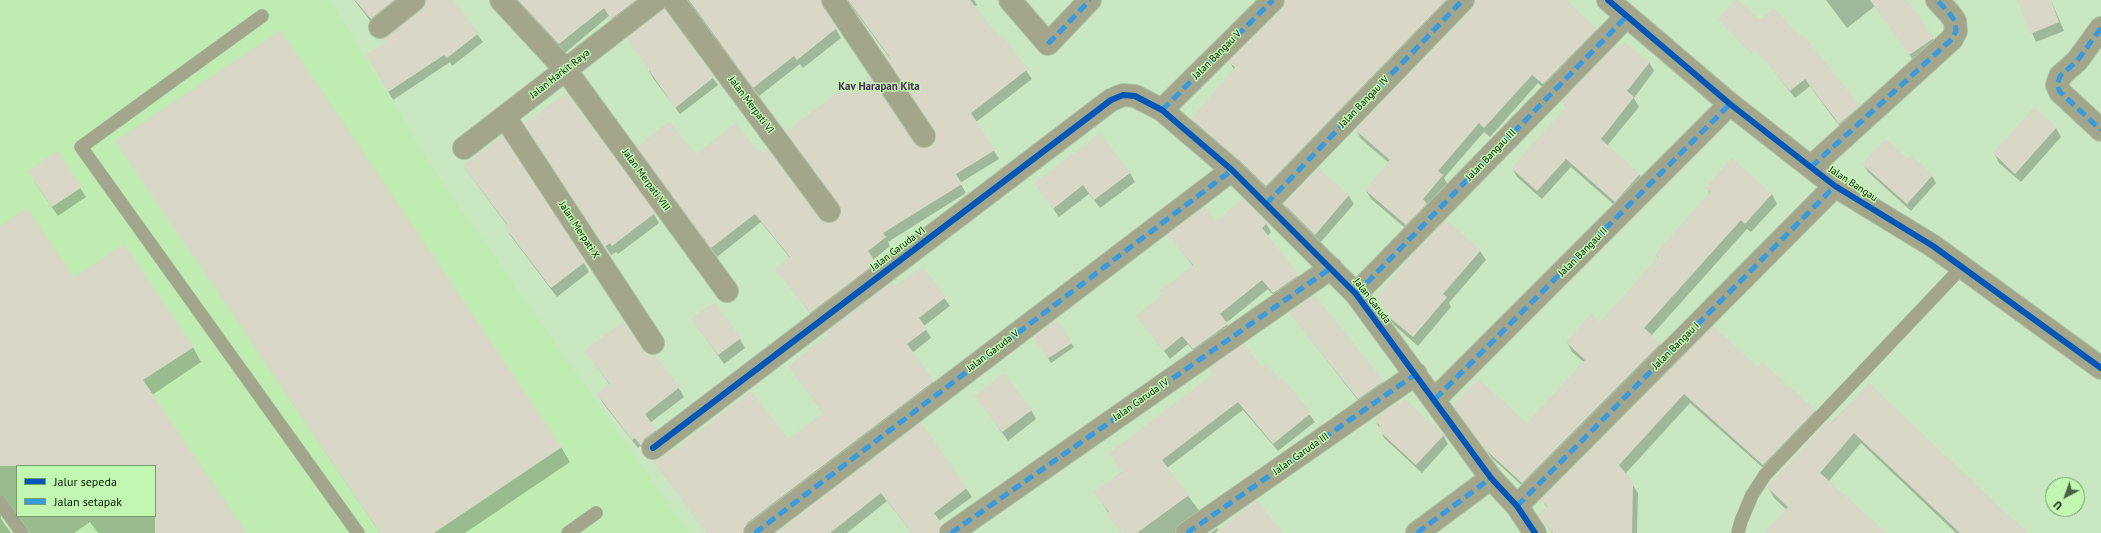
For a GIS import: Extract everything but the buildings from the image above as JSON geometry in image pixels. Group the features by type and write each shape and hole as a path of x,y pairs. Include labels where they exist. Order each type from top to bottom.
{"street":[{"path":"380,27 414,0"},
{"name":"Jalan Merpati VIII","path":"501,0 566,70 727,291"},
{"name":"Jalan Harkit Raya","path":"464,148 656,0"},
{"name":"Jalan Merpati VI","path":"673,0 829,211"},
{"path":"832,0 924,136"},
{"path":"1010,0 1048,44 1090,0"},
{"name":"Jalan Bangau V","path":"1162,110 1272,0"},
{"name":"Jalan Bangau IV","path":"1266,204 1463,0"},
{"name":"Jalan Bangau","path":"1608,0 1626,17 1730,104 1835,186 1933,246 2101,368"},
{"path":"1811,167 1952,39 1956,31 1955,21 1937,0"},
{"name":"Jalan Bangau III","path":"1356,294 1626,17"},
{"path":"2101,28 2078,61 2060,76 2057,85 2060,92 2101,130"},
{"name":"Jalan Garuda VI","path":"653,448 1111,100 1123,95 1135,96 1162,110"},
{"name":"Jalan Bangau II","path":"1435,399 1730,104"},
{"name":"Jalan Garuda","path":"1162,110 1232,170 1356,294 1435,399 1491,478 1517,506 1535,533"},
{"name":"Jalan Merpati X","path":"505,117 653,343"},
{"name":"Jalan Garuda V","path":"755,533 1232,170"},
{"name":"Jalan Bangau I","path":"1517,506 1835,186"},
{"name":"Jalan Garuda IV","path":"951,533 1331,268"},
{"name":"Jalan Garuda III","path":"1187,533 1416,374"},
{"path":"1417,533 1491,478"}],"lane":[{"path":"262,16 81,147 358,533"},
{"path":"1738,533 1741,520 1752,495 1765,475 1962,267"},
{"path":"0,502 22,533"},
{"path":"568,533 596,513"}],"shaded area":[{"path":"0,0 330,0 437,175 689,533 0,533"}],"marked path":[{"path":"1048,44 1090,0"},
{"path":"1162,110 1273,0"},
{"path":"1266,204 1463,0"},
{"path":"1811,167 1952,39 1956,31 1955,21 1937,0"},
{"path":"1356,294 1626,17"},
{"path":"2101,28 2077,61 2060,76 2057,85 2060,92 2101,130"},
{"path":"1435,399 1730,104"},
{"path":"755,533 1232,170"},
{"path":"1517,506 1835,186"},
{"path":"951,533 1331,268"},
{"path":"1187,533 1416,374"},
{"path":"1417,533 1491,478"}],"cycle path":[{"path":"1608,0 1730,104 1835,186 1933,246 2101,368"},
{"path":"653,448 1111,100 1123,95 1135,96 1162,110 1232,170 1356,294 1491,478 1517,506 1535,533"}],"district":[{"name":"Kav Harapan Kita","path":"879,87"}]}
